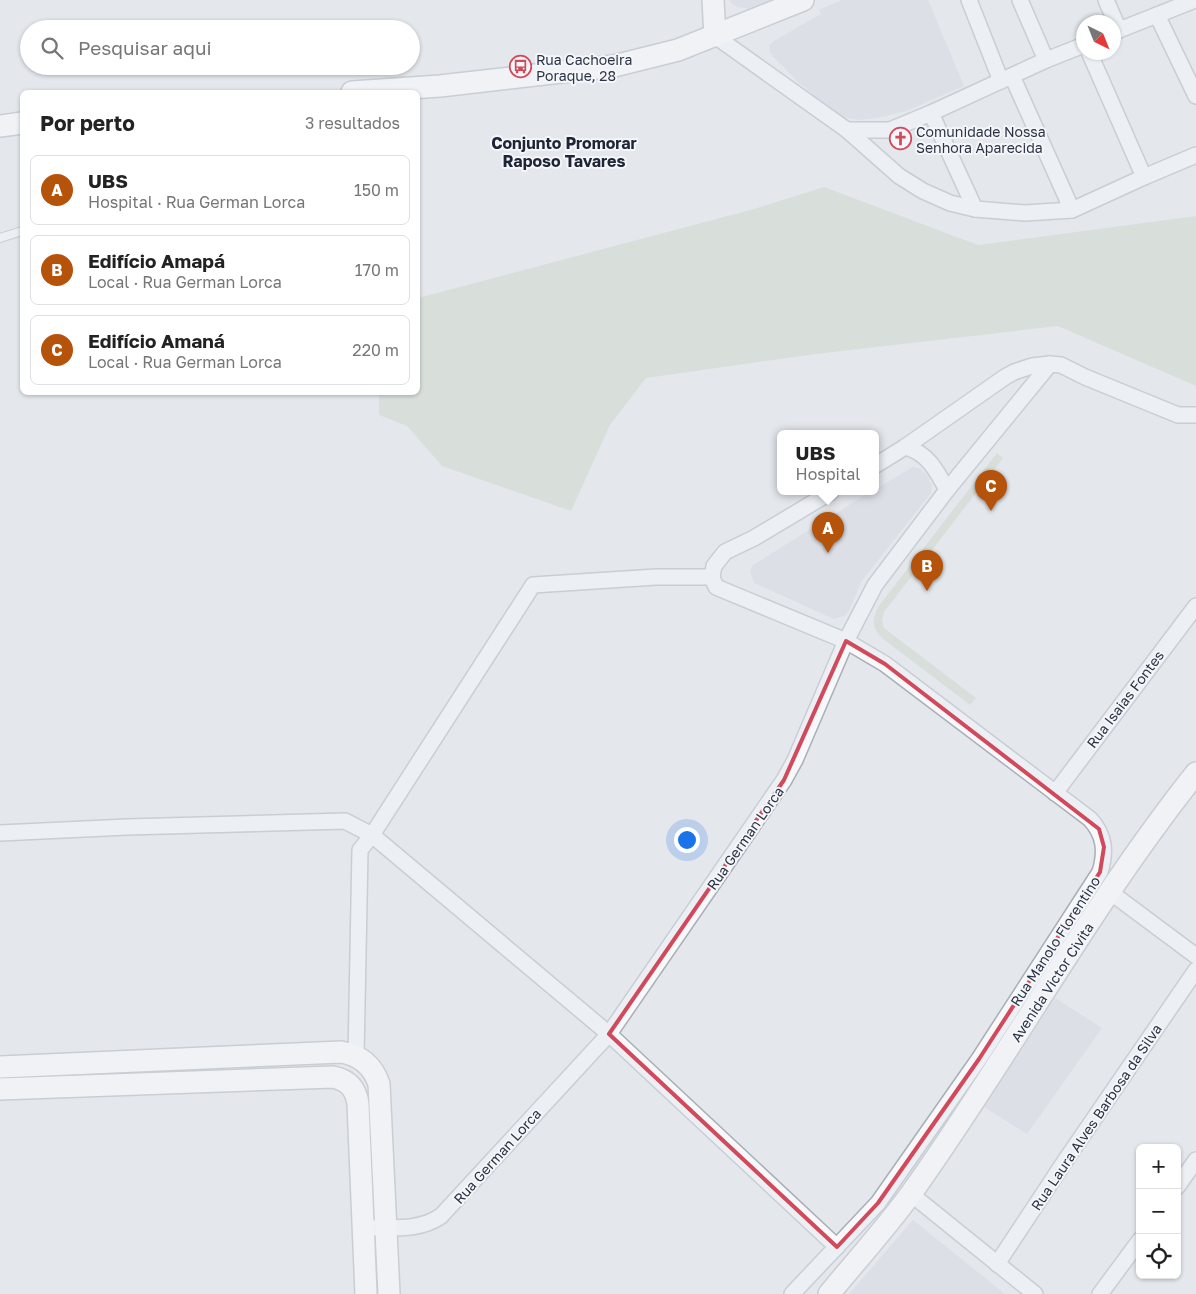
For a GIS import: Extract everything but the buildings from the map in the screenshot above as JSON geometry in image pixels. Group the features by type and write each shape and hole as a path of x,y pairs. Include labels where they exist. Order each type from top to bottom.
{"street":[{"path":"714,0 715,36"},
{"path":"381,90 440,86 614,66 678,50 803,0"},
{"path":"969,0 1072,210"},
{"path":"1020,0 1046,60"},
{"path":"1106,0 1111,15"},
{"path":"1121,29 1195,0"},
{"path":"1157,15 1196,96"},
{"path":"715,36 847,130 898,176 923,191 974,209 1025,214 1072,210 1196,155"},
{"path":"847,130 890,130 1076,48"},
{"path":"1093,60 1144,177"},
{"path":"931,113 974,209"},
{"path":"0,126 20,123"},
{"name":"Rua German Lorca","path":"363,1228 420,1226 435,1220 447,1211 608,1034 784,780 795,760 846,641 875,585 947,490 1050,364"},
{"path":"879,463 1014,372 1032,366 1061,365 1178,416 1196,415"},
{"path":"905,447 923,456 936,468 947,490"},
{"path":"356,1056 360,850 372,835 533,585 656,577 712,577 714,566 725,552 754,538 826,495"},
{"name":"Rua Manolo Florentino","path":"712,577 716,587 846,641 885,664 1090,820 1099,829 1104,847 1100,872 979,1059 878,1203 792,1294"},
{"name":"Rua Isaias Fontes","path":"1055,793 1196,606"},
{"name":"Avenida Victor Civita","path":"829,1294 911,1194 1006,1054 1110,892 1192,786"},
{"path":"0,833 345,820 372,835 608,1034 837,1247"},
{"path":"1110,892 1196,956"},
{"name":"Rua Laura Alves Barbosa da Silva","path":"997,1264 1196,970"},
{"path":"0,1067 341,1052 356,1056 373,1070 379,1084 389,1294"},
{"path":"27,1066 28,1087"},
{"path":"0,1089 339,1078 349,1084 357,1096 366,1294"},
{"path":"1181,1181 1196,1160"},
{"path":"911,1194 1034,1294"},
{"path":"1100,1294 1136,1245"}],"lane":[{"path":"0,238 20,232"}],"highlighted area":[{"path":"846,641 885,664 1099,829 1104,847 1100,872 979,1059 878,1203 837,1247 609,1034 784,780"}],"shaded area":[{"path":"729,0 779,0 756,10 738,7"},
{"path":"842,0 928,0 964,86 906,111 878,118 858,120 839,116 798,82 770,53 769,46 774,41 821,14 819,10"},
{"path":"913,467 921,469 927,475 932,486 931,493 861,582 849,611 844,616 834,619 754,583 750,571 753,565 865,495 879,495 879,487"},
{"path":"1055,998 1102,1028 1027,1134 984,1107"},
{"path":"913,1220 1005,1294 849,1294"}],"green space":[{"path":"824,187 978,245 1196,216 1196,386 1058,326 816,354 646,378 610,425 571,511 442,466 407,426 379,415 379,395 420,395 420,297 754,209"},
{"path":"997,453 1003,458 884,612 882,621 884,628 976,698 970,705 882,638 876,631 874,619 878,607"}],"place":[{"name":"Rua Cachoeira Poraque, 28","path":"520,67"},
{"name":"Comunidade Nossa Senhora Aparecida","path":"900,139"},
{"name":"Edifício Amaná","path":"991,511"},
{"name":"UBS","path":"828,553"},
{"name":"Edifício Amapá","path":"927,591"}],"district":[{"name":"Conjunto Promorar Raposo Tavares","path":"564,152"}]}
